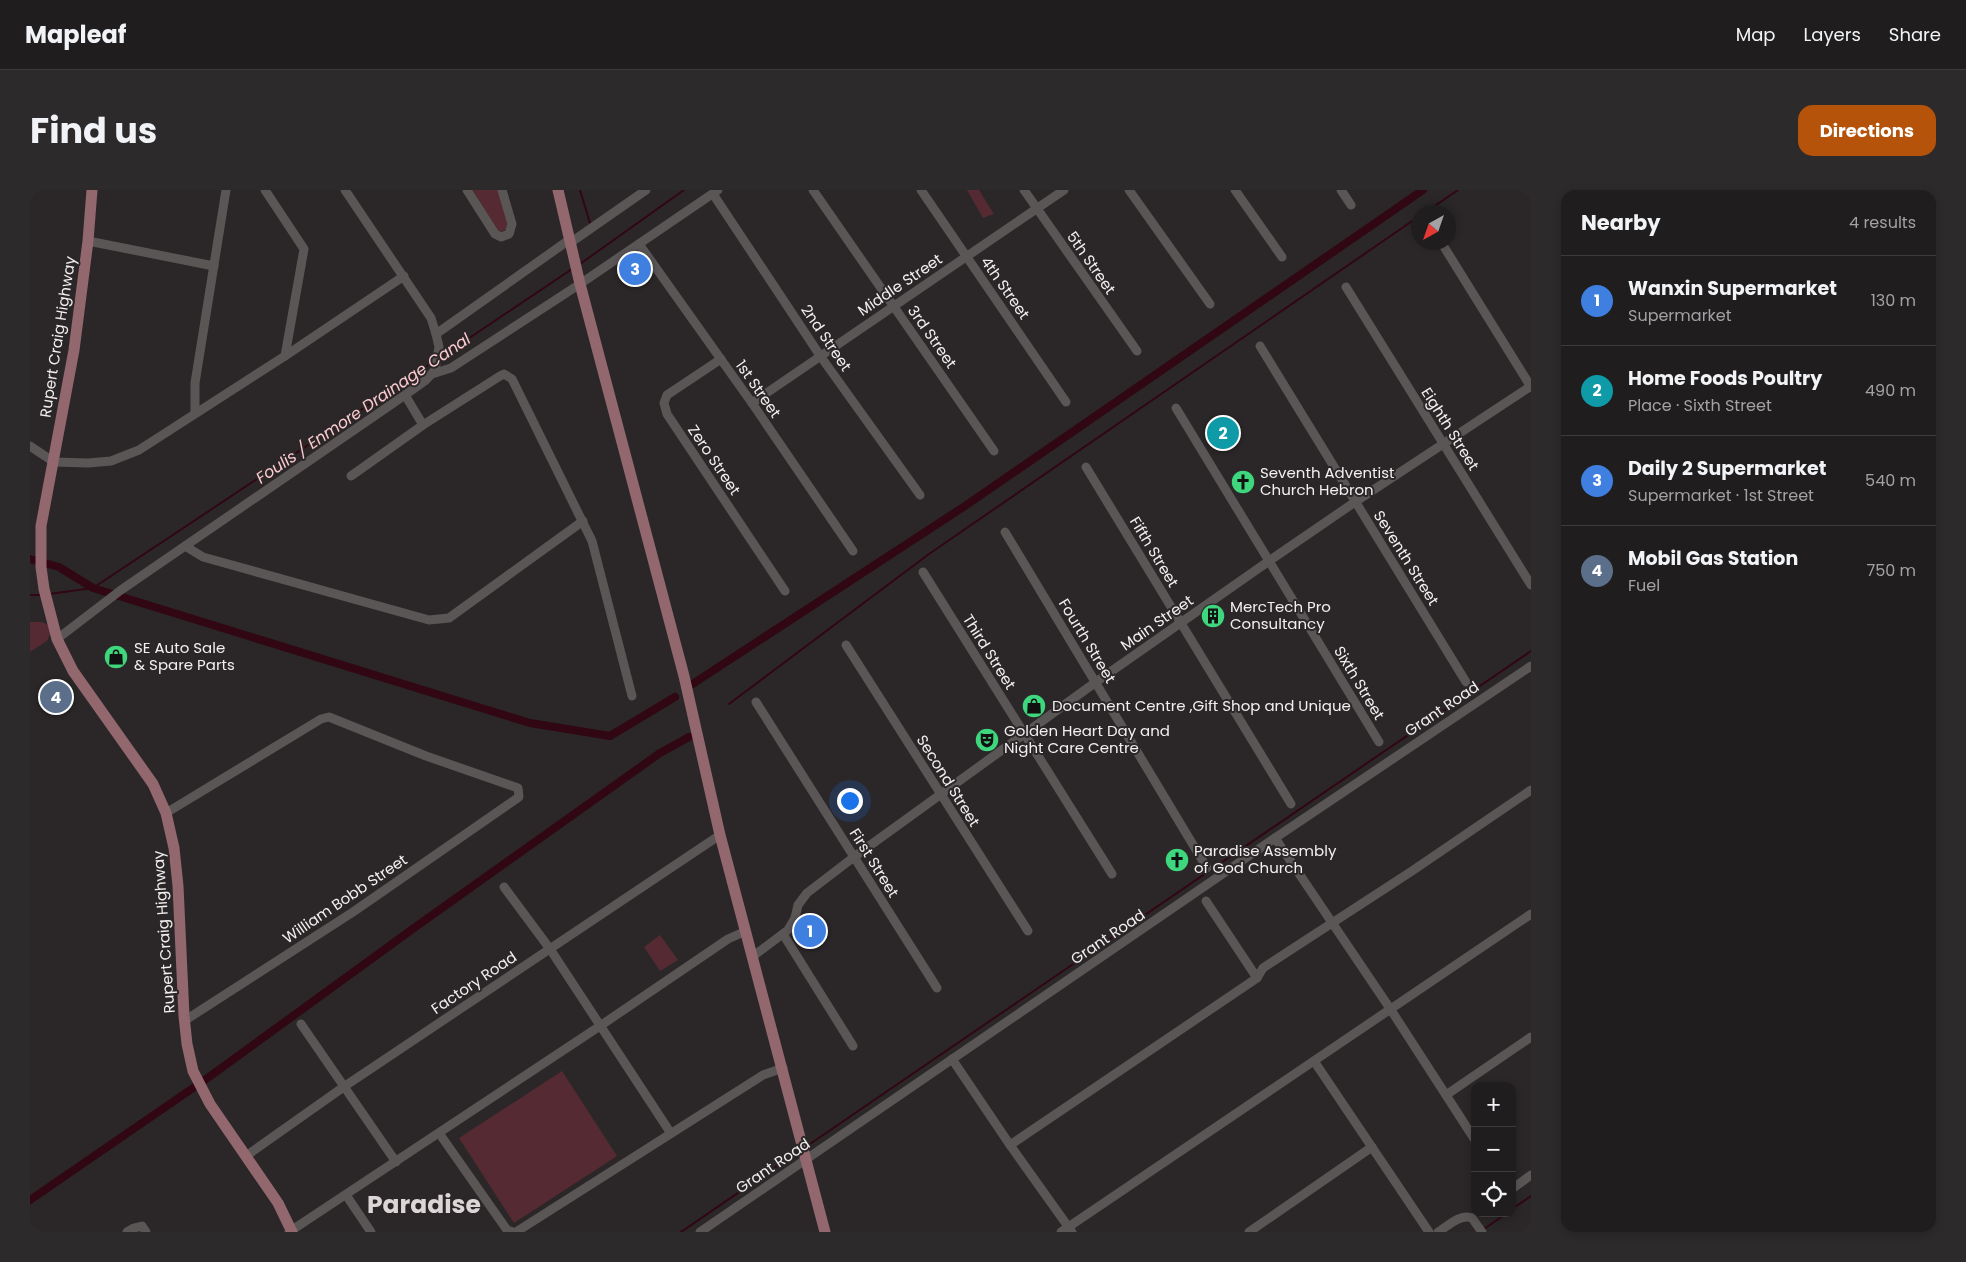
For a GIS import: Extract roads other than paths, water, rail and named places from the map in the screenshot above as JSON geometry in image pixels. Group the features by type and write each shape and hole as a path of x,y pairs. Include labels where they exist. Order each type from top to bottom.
{"main road":[{"name":"Rupert Craig Highway","path":"92,190 88,241 74,350 41,526 41,567 44,589 57,638 73,671 153,784 166,813 174,848 178,886 184,1021 187,1044 198,1084 278,1203 291,1231"},
{"path":"558,190 573,257 687,689 720,835 740,936 752,957 779,1069 806,1159 825,1232"}],"street":[{"path":"195,413 195,383 226,190"},
{"path":"265,190 304,249 285,356"},
{"path":"345,190 431,318 439,347 433,372"},
{"path":"467,190 494,234 502,237 509,234 512,224 502,190"},
{"path":"436,334 646,190"},
{"name":"3rd Street","path":"813,190 994,451"},
{"name":"4th Street","path":"921,190 1066,402"},
{"name":"5th Street","path":"1024,190 1137,351"},
{"name":"Middle Street","path":"752,404 1064,190"},
{"path":"1129,190 1210,304"},
{"path":"1235,190 1282,257"},
{"path":"1341,190 1351,204"},
{"path":"57,638 121,590 405,395 433,372 451,368 579,279 640,244 716,192"},
{"name":"2nd Street","path":"716,192 821,357 920,495"},
{"path":"88,241 214,266"},
{"name":"1st Street","path":"640,244 853,551"},
{"path":"1446,250 1531,386"},
{"path":"30,446 54,462 111,461 139,450 285,356 404,276"},
{"name":"Eighth Street","path":"1346,287 1531,585"},
{"name":"Seventh Street","path":"1260,346 1466,682"},
{"name":"Zero Street","path":"721,359 668,395 664,403 667,414 785,591"},
{"path":"350,476 423,425 504,374 512,379 592,541 632,696"},
{"name":"Main Street","path":"783,934 792,924 798,905 807,893 854,857 1096,682 1269,561 1531,386"},
{"path":"405,395 423,425"},
{"name":"Sixth Street","path":"1176,408 1379,742"},
{"name":"Fifth Street","path":"1086,467 1291,804"},
{"path":"185,546 203,557 429,620 449,618 583,521"},
{"name":"Fourth Street","path":"1005,532 1208,868"},
{"name":"Third Street","path":"923,572 1112,874"},
{"name":"Second Street","path":"846,645 1028,931"},
{"name":"Grant Road","path":"700,1232 1275,838 1531,666"},
{"name":"First Street","path":"756,702 938,988"},
{"name":"William Bobb Street","path":"166,813 329,716 426,756 518,788 519,797 353,912 184,1021"},
{"path":"1010,1145 1257,978 1263,968 1531,790"},
{"name":"Factory Road","path":"246,1156 345,1086 720,835"},
{"path":"1275,838 1391,1010 1471,1134"},
{"path":"504,887 550,949 670,1132"},
{"path":"1206,901 1257,978"},
{"path":"952,1059 1067,1230 1531,914"},
{"path":"752,957 783,934 853,1046"},
{"path":"291,1231 600,1026 740,936"},
{"path":"302,1024 396,1162"},
{"path":"1446,1095 1531,1037"},
{"path":"1314,1061 1429,1232"},
{"path":"439,1133 507,1230 514,1232 670,1132 763,1075 779,1069"},
{"path":"1249,1232 1372,1147"},
{"path":"1516,1186 1531,1175"},
{"path":"346,1194 371,1232"},
{"path":"1438,1232 1462,1217 1471,1216"},
{"path":"1475,1217 1480,1230"},
{"path":"127,1232 142,1226 146,1232"}],"waterway":[{"path":"580,190 590,223"},
{"name":"Foulis / Enmore Drainage Canal","path":"580,264 684,190"},
{"path":"691,685 965,506 1423,190"},
{"path":"1436,205 1458,190"},
{"path":"729,704 929,554 1411,222"},
{"name":"Foulis / Enmore Drainage Canal","path":"441,357 572,269"},
{"name":"Foulis / Enmore Drainage Canal","path":"49,594 93,588 433,362"},
{"path":"30,559 59,567 93,588 530,723 610,736 675,697"},
{"name":"Foulis / Enmore Drainage Canal","path":"30,595 41,595"},
{"path":"807,1146 1531,651"},
{"path":"30,1200 209,1077 660,753 689,737"},
{"path":"681,1232 799,1151"},
{"path":"1516,1206 1531,1196"},
{"path":"1484,1229 1501,1217"}],"place":[{"name":"Daily 2 Supermarket","path":"635,269"},
{"name":"Home Foods Poultry","path":"1223,433"},
{"name":"Seventh Adventist Church Hebron","path":"1243,482"},
{"name":"MercTech Pro Consultancy","path":"1213,616"},
{"name":"SE Auto Sale & Spare Parts","path":"116,657"},
{"name":"Mobil Gas Station","path":"56,697"},
{"name":"Document Centre ,Gift Shop and Unique","path":"1034,706"},
{"name":"Golden Heart Day and Night Care Centre","path":"987,740"},
{"name":"Paradise Assembly of God Church","path":"1177,860"},
{"name":"Wanxin Supermarket","path":"810,931"}],"district":[{"name":"Paradise","path":"424,1204"}]}
